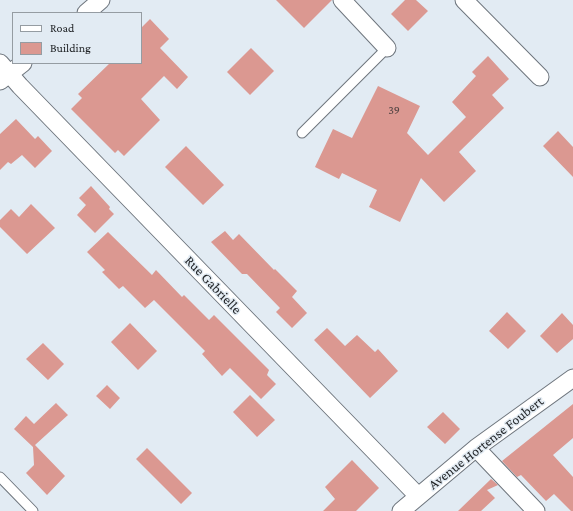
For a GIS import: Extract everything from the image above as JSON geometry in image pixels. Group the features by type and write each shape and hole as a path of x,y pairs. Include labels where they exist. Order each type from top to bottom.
{"street":[{"path":"87,12 101,0"},
{"path":"342,0 387,48"},
{"path":"464,0 540,77"},
{"path":"3,72 21,64"},
{"name":"Rue Gabrielle","path":"3,72 418,496"},
{"name":"Avenue Hortense Foubert","path":"401,511 476,448 573,378"},
{"path":"476,448 536,511"}],"lane":[{"path":"302,133 387,48"},
{"path":"0,477 33,511"}],"building":[{"path":"276,0 332,0 304,28"},
{"path":"405,0 416,0 428,11 408,31 391,14"},
{"path":"150,19 169,39 160,48 188,77 177,89 164,76 141,99 160,120 124,156 118,150 115,153 71,109 82,98 78,94 109,64 142,64 142,27"},
{"path":"251,48 274,71 250,95 227,72"},
{"path":"488,56 509,79 492,95 504,108 459,152 476,171 444,202 421,178 400,222 369,207 377,190 342,173 339,179 315,167 333,129 352,138 378,86 420,106 407,133 428,155 466,117 452,102 476,76 472,72"},
{"path":"16,119 35,139 38,136 52,151 35,168 22,155 11,164 8,162 0,170 0,134"},
{"path":"558,131 573,147 573,177 543,146"},
{"path":"186,146 224,185 203,205 165,167"},
{"path":"91,186 110,207 109,209 114,214 95,233 77,215 86,205 79,198"},
{"path":"31,204 55,228 27,254 0,227 0,220 11,209 19,217"},
{"path":"225,231 233,240 239,234 297,291 292,297 307,313 292,328 276,312 280,308 247,274 242,274 211,242"},
{"path":"108,232 152,275 156,270 182,297 184,295 209,320 214,315 269,370 267,375 276,384 261,399 230,368 222,376 202,354 205,351 154,300 145,308 123,286 119,289 102,272 105,270 87,252"},
{"path":"507,312 526,331 508,349 489,331"},
{"path":"562,313 573,325 573,339 557,353 540,336"},
{"path":"130,323 157,351 138,370 111,342"},
{"path":"327,328 345,346 357,335 375,352 378,349 398,371 370,398 314,340"},
{"path":"43,343 64,364 48,380 26,359"},
{"path":"107,385 120,398 110,409 96,396"},
{"path":"250,395 275,420 257,437 233,412"},
{"path":"56,403 68,415 35,445 65,476 47,495 26,473 34,465 33,447 14,429 26,416 34,424"},
{"path":"573,404 573,438 553,455 573,477 573,511 571,511 554,494 546,501 521,475 517,477 502,461"},
{"path":"443,412 460,429 445,444 427,427"},
{"path":"147,448 192,493 181,504 136,459"},
{"path":"352,460 379,488 356,511 323,511 335,499 325,487"},
{"path":"491,479 498,485 487,490 495,498 481,511 458,511"}]}
